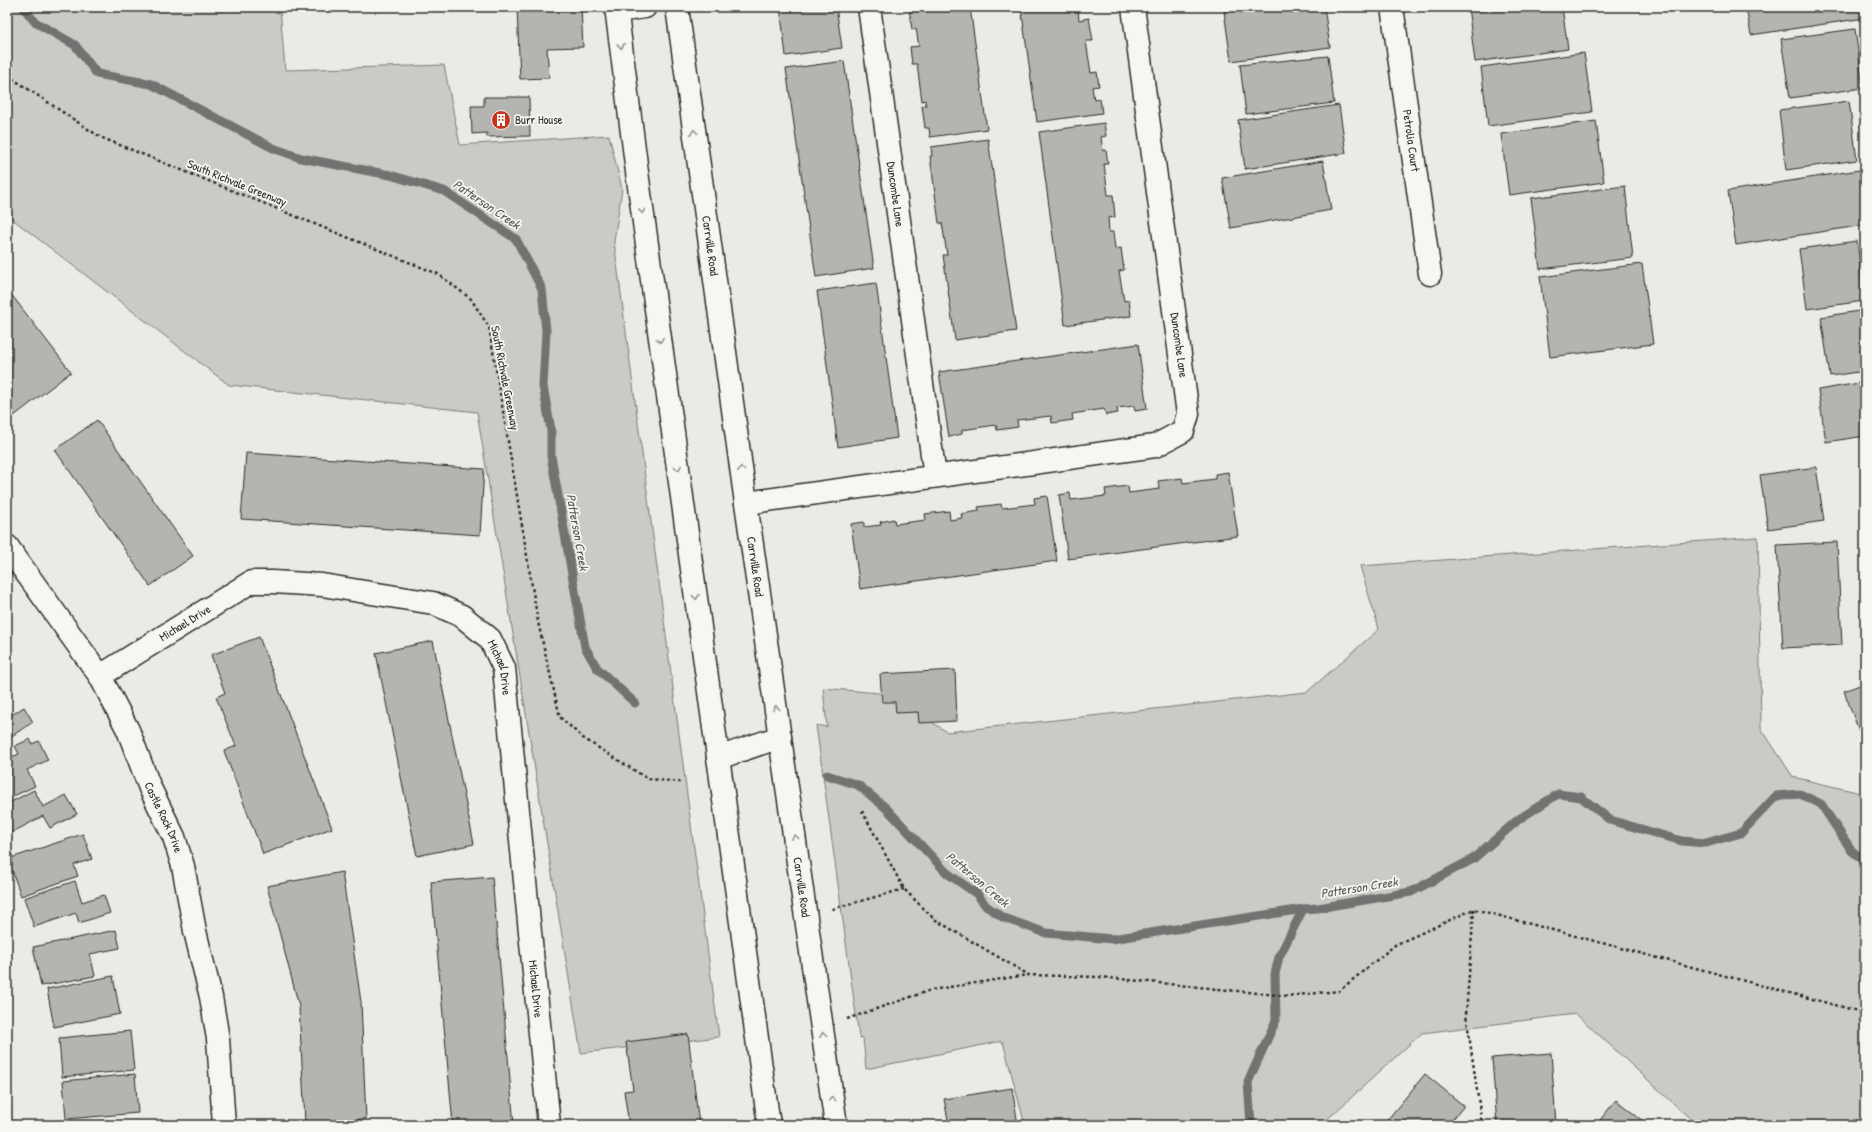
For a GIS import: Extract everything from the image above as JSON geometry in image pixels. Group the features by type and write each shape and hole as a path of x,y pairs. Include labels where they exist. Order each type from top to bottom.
{"street":[{"path":"644,7 616,9 637,172 769,1125"},
{"name":"Carrville Road","path":"677,7 746,503 836,1125"},
{"name":"Duncombe Lane","path":"869,7 935,476"},
{"name":"Duncombe Lane","path":"746,503 1155,446 1183,431 1188,414 1133,7"},
{"name":"Petrolia Court","path":"1392,7 1430,274"},
{"name":"Castle Rock Drive","path":"7,546 100,676 128,730 150,788 174,837 183,866 195,931 211,997 218,1039 224,1125"},
{"name":"Michael Drive","path":"100,676 250,582 322,585 433,603 462,616 490,639 504,668 549,1125"},
{"path":"718,758 780,737"}],"path":[{"name":"South Richvale Greenway","path":"7,75 100,137 438,274 471,299 489,327 538,622 560,717 583,738 648,779 680,782"},
{"path":"862,811 904,889 934,919 1027,975"},
{"path":"831,909 904,889"},
{"path":"1474,909 1466,1014 1482,1125"},
{"path":"846,1019 931,990 1027,975 1100,977 1288,996 1339,991 1395,945 1474,909 1865,1013"}],"shaded area":[{"path":"7,7 280,7 285,70 444,65 460,145 609,135 622,189 614,241 719,1037 581,1053 477,412 229,385 7,215"},
{"path":"1758,537 1761,728 1793,777 1865,794 1865,1125 1697,1125 1576,1014 1422,1033 1321,1125 1025,1125 1003,1042 866,1069 863,1038 859,1037 816,725 827,727 823,688 889,694 947,732 1307,692 1379,629 1360,566"}],"building":[{"path":"517,7 581,7 583,47 547,48 549,78 520,79"},
{"path":"780,7 836,7 842,48 786,56"},
{"path":"970,7 987,129 930,137 929,128 925,128 922,106 926,106 925,100 922,101 917,64 912,64 910,47 919,46 916,29 912,30 909,8"},
{"path":"1021,7 1082,7 1078,8 1079,20 1089,18 1093,41 1086,41 1091,73 1097,72 1099,86 1092,87 1094,100 1100,99 1102,113 1037,122"},
{"path":"1250,7 1324,7 1330,47 1231,61 1224,11"},
{"path":"1468,7 1562,7 1568,49 1475,62"},
{"path":"1746,7 1865,7 1865,18 1751,35"},
{"path":"1855,29 1863,88 1790,98 1781,39"},
{"path":"1584,53 1592,112 1488,126 1481,67"},
{"path":"1328,56 1334,103 1246,114 1240,65"},
{"path":"844,61 874,268 816,277 786,69"},
{"name":"Burr House","path":"484,97 529,97 530,136 487,137 487,133 472,134 471,106 484,106"},
{"path":"1849,101 1857,160 1786,170 1779,110"},
{"path":"1339,105 1346,153 1245,169 1238,120"},
{"path":"1596,121 1604,182 1509,195 1501,134"},
{"path":"1104,123 1106,136 1101,137 1103,151 1106,150 1108,164 1104,164 1108,195 1113,195 1115,217 1108,218 1109,232 1113,232 1115,249 1121,248 1124,270 1119,271 1124,301 1129,300 1131,316 1065,325 1039,132"},
{"path":"988,139 1016,331 955,340 943,255 947,255 942,223 939,223 930,156 932,156 931,147"},
{"path":"1323,161 1331,210 1231,228 1222,178"},
{"path":"1865,169 1865,225 1736,245 1728,191"},
{"path":"1625,186 1633,258 1540,269 1531,198"},
{"path":"1857,241 1864,301 1807,309 1799,249"},
{"path":"1642,264 1653,344 1550,357 1540,277"},
{"path":"876,283 897,438 838,447 817,291"},
{"path":"7,289 71,372 14,416 7,407"},
{"path":"1865,310 1865,371 1830,376 1821,317"},
{"path":"1138,344 1147,409 1135,411 1134,406 1117,408 1118,413 1106,415 1104,409 1072,414 1073,420 1052,423 1051,416 1017,420 1018,427 997,430 996,425 962,430 962,434 949,437 939,372"},
{"path":"1865,382 1865,436 1826,442 1818,390"},
{"path":"97,420 193,556 150,586 55,450"},
{"path":"246,453 484,469 480,535 241,519"},
{"path":"1816,467 1824,521 1768,529 1760,475"},
{"path":"1228,472 1238,536 1068,559 1059,495 1070,493 1071,500 1106,496 1105,489 1128,486 1129,493 1159,489 1158,481 1182,478 1183,483 1215,479 1215,474"},
{"path":"1047,496 1057,561 860,589 851,524 864,522 864,527 881,525 880,522 894,519 895,524 926,520 925,514 949,511 950,520 962,518 961,514 979,511 978,507 1001,504 1002,508 1035,504 1034,498"},
{"path":"1837,542 1842,645 1783,648 1777,545"},
{"path":"259,637 332,828 263,854 224,751 236,746 216,697 225,693 211,655"},
{"path":"433,641 474,844 417,856 376,653"},
{"path":"955,670 957,721 919,723 918,712 896,713 895,702 882,702 880,674"},
{"path":"1865,683 1865,747 1844,691"},
{"path":"24,707 33,722 7,739 7,718"},
{"path":"30,739 32,744 39,741 48,760 27,770 35,786 7,799 7,759 19,754 15,746"},
{"path":"34,790 43,807 66,795 77,814 50,828 43,816 7,835 7,804"},
{"path":"83,834 92,859 74,865 78,876 21,896 8,859"},
{"path":"342,872 361,1002 366,1119 305,1123 299,1006 267,886"},
{"path":"492,877 514,1125 453,1125 431,882"},
{"path":"75,881 82,902 104,895 110,913 79,923 76,913 34,927 24,898"},
{"path":"116,930 120,948 90,954 95,976 41,986 33,947"},
{"path":"113,976 120,1014 54,1027 47,989"},
{"path":"130,1031 134,1070 62,1077 59,1038"},
{"path":"688,1034 699,1125 629,1125 624,1091 633,1090 626,1042"},
{"path":"1551,1053 1556,1125 1497,1125 1492,1058"},
{"path":"135,1074 138,1113 66,1119 63,1081"},
{"path":"1425,1074 1464,1106 1448,1125 1383,1125"},
{"path":"1012,1088 1018,1125 949,1125 944,1099"},
{"path":"1616,1100 1648,1125 1596,1125"}],"waterway":[{"name":"Patterson Creek","path":"23,7 35,22 75,45 97,74 151,84 273,148 301,158 390,175 444,191 516,239 542,289 546,331 543,386 551,430 551,456 585,647 597,668 635,703"},
{"name":"Patterson Creek","path":"827,775 858,785 886,808 947,873 977,894 986,906 1004,918 1046,933 1112,939 1303,909 1318,908 1411,892 1473,859 1519,819 1558,794 1581,797 1610,820 1682,841 1706,843 1741,833 1776,796 1800,794 1821,804 1852,851 1865,861"},
{"path":"1251,1125 1248,1082 1276,1020 1275,974 1279,957 1303,909"}],"place":[{"name":"Burr House","path":"501,120"}]}
